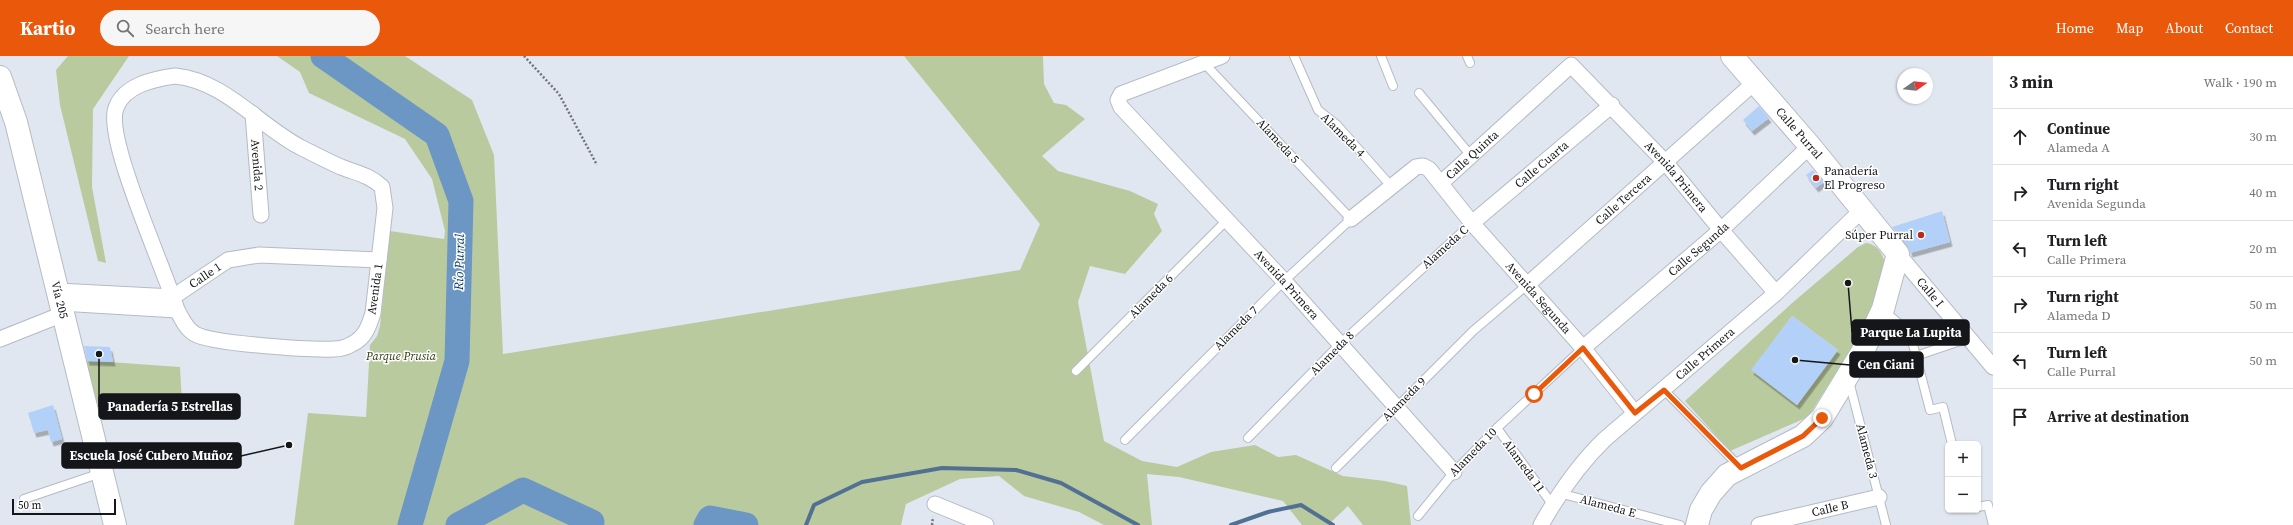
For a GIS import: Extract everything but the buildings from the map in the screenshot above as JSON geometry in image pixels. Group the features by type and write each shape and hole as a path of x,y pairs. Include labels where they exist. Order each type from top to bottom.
{"street":[{"path":"1204,62 1222,56"},
{"name":"Calle Purral","path":"1732,56 1863,209 1898,254"},
{"name":"Avenida Primera","path":"1204,62 1121,94 1118,100 1121,107 1226,221 1284,281 1454,472"},
{"name":"Avenida Primera","path":"1571,65 1612,105 1666,163 1721,230 1776,293"},
{"name":"Calle Quinta","path":"1351,219 1416,167 1423,166 1429,169 1441,183 1472,157 1571,65"},
{"name":"Avenida 1","path":"175,76 190,77 224,92 298,146 343,167 366,175 382,187 385,208 379,260 373,313 369,327 362,337 344,348 335,349 263,345 210,339 196,335 187,328 175,304 125,170 115,120 115,108 120,100 131,90 145,82 175,76"},
{"name":"Vía 205","path":"1,82 16,122 115,525"},
{"name":"Calle Tercera","path":"1527,285 1666,163 1755,82"},
{"name":"Calle Cuarta","path":"1472,223 1612,105"},
{"name":"Avenida 2","path":"253,114 262,215"},
{"name":"Calle Segunda","path":"1583,348 1721,230 1810,146"},
{"name":"Avenida Segunda","path":"1441,183 1472,223 1583,348 1635,413"},
{"name":"Calle Primera","path":"1541,525 1556,499 1587,457 1635,413 1664,390 1776,293 1863,209"},
{"path":"1697,525 1701,510 1711,493 1727,476 1803,436 1822,418 1864,349 1883,309 1898,254"},
{"name":"Calle I","path":"1898,254 1993,367"},
{"name":"Calle 1","path":"175,304 217,266 228,260 258,255 379,260"},
{"path":"0,339 60,303 175,304"},
{"name":"Calle B","path":"1759,525 1879,497"},
{"path":"935,504 986,525"}],"lane":[{"name":"Alameda 4","path":"1294,56 1318,110 1337,125 1391,186"},
{"path":"1381,56 1393,86"},
{"name":"Alameda 5","path":"1204,62 1351,219"},
{"path":"1419,93 1472,157"},
{"name":"Alameda 7","path":"1125,440 1284,281 1351,219"},
{"name":"Alameda 6","path":"1076,371 1226,221"},
{"name":"Alameda C","path":"1419,271 1472,223"},
{"name":"Alameda 8","path":"1248,438 1340,344 1419,271"},
{"name":"Alameda 9","path":"1336,468 1396,406 1473,331 1527,285"},
{"path":"1883,309 1910,333 1930,410 1943,407 1951,441"},
{"path":"1916,356 1969,338"},
{"name":"Alameda 10","path":"1418,516 1454,472 1497,428 1583,348"},
{"name":"Alameda 3","path":"1848,377 1886,525"},
{"path":"1664,390 1741,468"},
{"name":"Alameda 11","path":"1497,428 1556,499"},
{"path":"24,499 101,472"},
{"name":"Alameda E","path":"1556,499 1680,525"},
{"path":"1981,506 1988,505 1993,525"}],"path":[{"path":"524,56 559,94 597,165"}],"green space":[{"path":"68,56 129,56 93,109 92,187 106,263 98,261 60,105 56,70"},
{"name":"Parque Prusia","path":"277,56 405,56 472,100 494,155 503,354 1020,270 1040,224 904,56 1043,56 1044,84 1054,103 1066,105 1085,119 1042,156 1058,171 1130,191 1158,204 1154,214 1162,231 1125,274 1090,266 1078,302 1104,441 1142,461 1177,467 1211,452 1255,445 1278,457 1296,455 1343,476 1385,481 1407,486 1411,525 1363,525 1348,506 1328,525 1302,525 1283,501 1179,477 1147,474 1152,525 1104,525 1079,512 1024,496 999,476 960,479 906,504 901,525 294,525 308,413 366,417 370,345 377,336 380,326 390,231 444,239 445,231 432,179 405,139 309,93 300,72"},
{"path":"1866,243 1873,245 1881,253 1885,263 1875,303 1852,347 1808,417 1730,451 1685,401 1791,304 1858,247","holes":["1792,316 1838,350 1797,405 1752,370"]},
{"path":"81,360 180,367 182,403 91,404"}],"waterway":[{"name":"Río Purral","path":"323,56 437,135 461,201 457,361 410,525"},
{"path":"806,525 814,505 862,482 942,468 1016,470 1061,483 1138,525"},
{"name":"Río Purral","path":"458,525 523,490 592,522 590,525"},
{"path":"1231,525 1268,512 1301,505 1333,525"},
{"name":"Río Purral","path":"706,525 710,518 746,525"}],"place":[{"name":"Panadería El Progreso","path":"1816,178"},
{"name":"Súper Purral","path":"1921,235"},
{"name":"Parque La Lupita","path":"1848,283"},
{"name":"Panadería 5 Estrellas","path":"99,354"},
{"name":"Cen Ciani","path":"1795,360"},
{"name":"Escuela José Cubero Muñoz","path":"289,445"}],"route":[{"path":"1534,394 1583,348 1635,413 1664,390 1741,468 1803,436 1822,418"}]}
